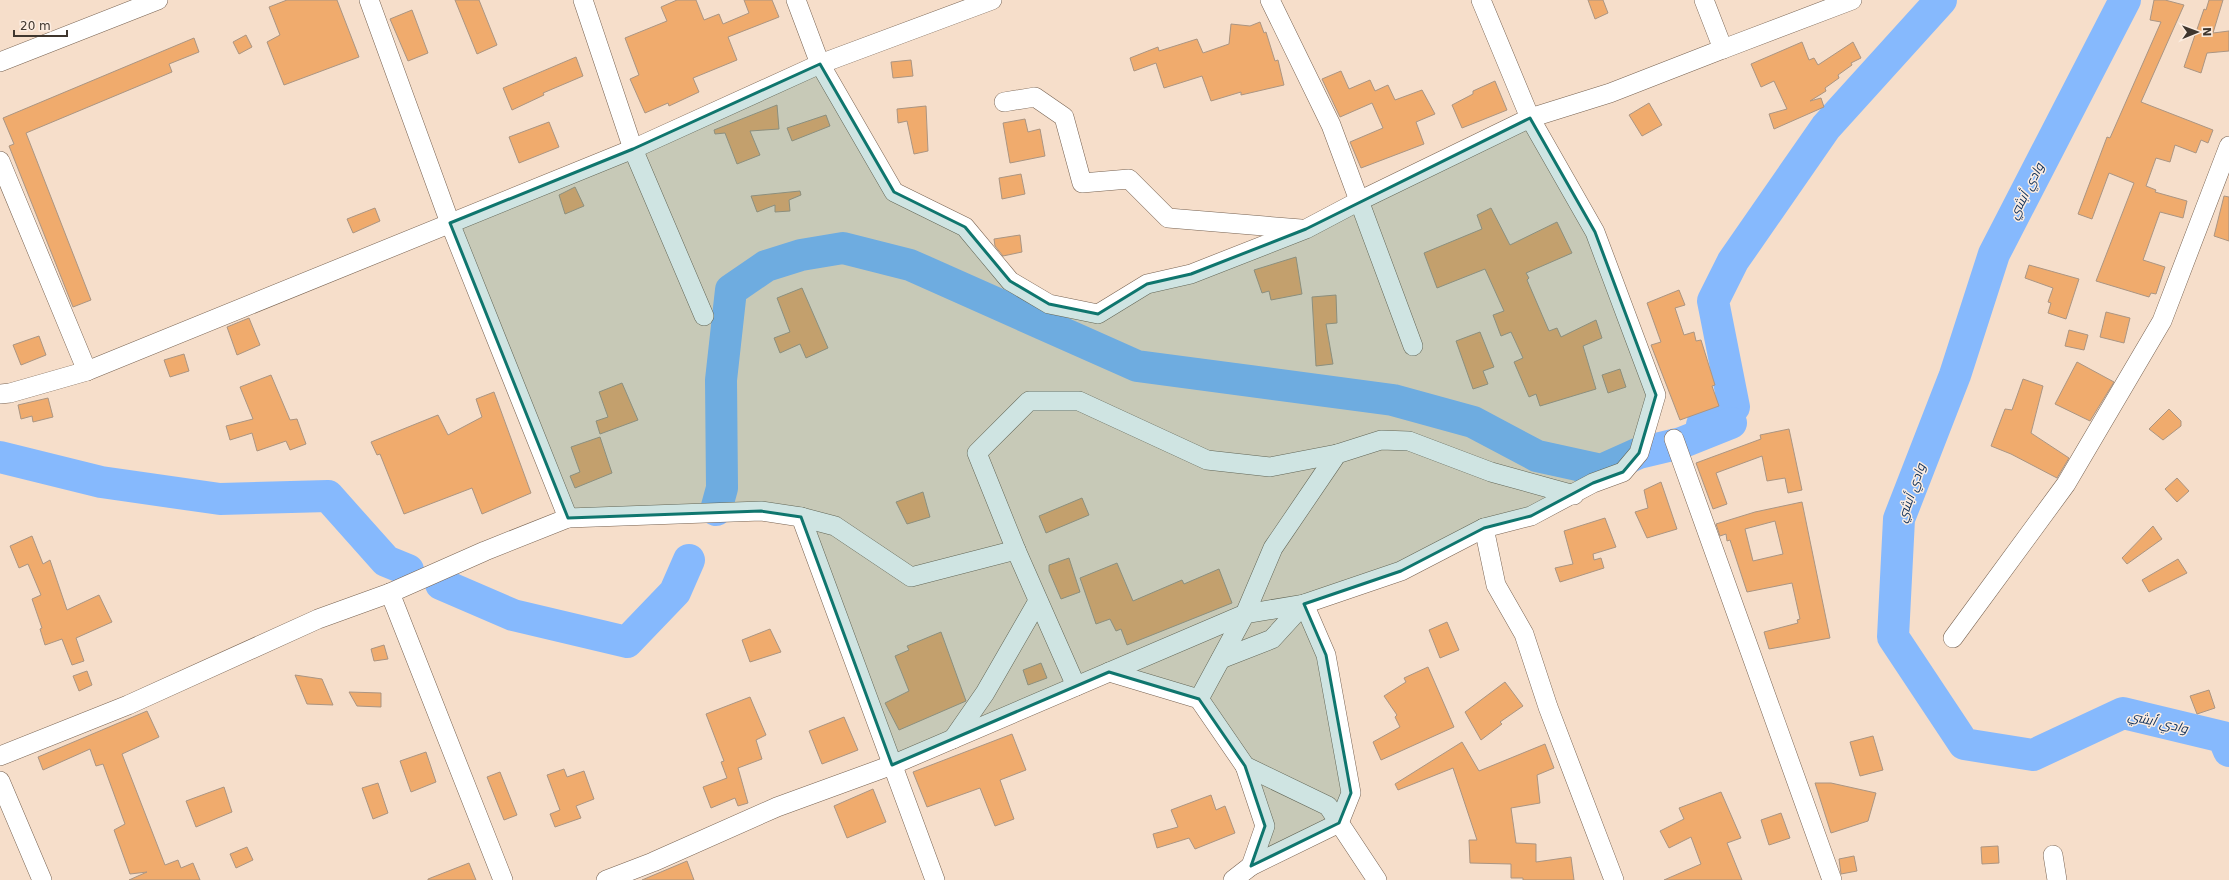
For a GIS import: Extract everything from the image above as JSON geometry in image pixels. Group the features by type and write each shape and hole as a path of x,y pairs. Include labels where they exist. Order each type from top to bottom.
{"street":[{"path":"369,0 450,223 568,518"},
{"path":"583,0 633,149 704,316"},
{"path":"796,0 820,64 894,192 965,227 1010,281 1049,304 1098,314 1147,284 1191,274 1306,229 1530,118 1610,93 1852,0"},
{"path":"0,394 10,393 87,371 633,149 820,64 992,0"},
{"path":"1270,0 1331,125 1413,346"},
{"path":"606,880 653,862 777,807 892,765 1245,614 1304,604 1402,571 1484,528 1531,516 1574,495 1593,483 1623,472 1639,453 1656,395 1595,232 1530,118 1481,0"},
{"path":"1704,0 1723,49"},
{"path":"0,62 147,2"},
{"path":"1004,102 1035,97 1064,117 1082,183 1129,179 1168,218 1306,229"},
{"path":"1953,638 2066,484 2149,345 2162,321 2229,146"},
{"path":"0,161 87,371"},
{"path":"1076,686 1016,550 977,452 1028,401 1079,401 1207,460 1270,467 1337,454 1380,440 1409,441 1491,472 1574,495"},
{"path":"1674,439 1832,880"},
{"path":"1199,699 1245,614 1273,548 1337,454"},
{"path":"0,756 128,705 318,619 390,593 485,551 568,518 760,511 801,517 835,526 911,578 1016,550"},
{"path":"801,517 935,880"},
{"path":"1484,528 1496,585 1524,634 1548,707 1614,880"},
{"path":"390,593 503,880"},
{"path":"953,739 985,693 1038,601"},
{"path":"1221,659 1272,639 1304,604"},
{"path":"1233,880 1251,866 1339,823 1352,793 1326,655 1304,604"},
{"path":"1109,672 1199,699 1245,766 1265,826 1251,866"},
{"path":"1245,766 1328,806 1378,880"},
{"path":"0,781 42,880"},
{"path":"2052,855 2057,880"}],"highlighted area":[{"path":"820,64 894,192 965,227 1010,281 1049,304 1098,314 1147,284 1191,274 1306,229 1530,118 1595,232 1656,395 1639,453 1623,472 1593,483 1531,516 1484,528 1401,571 1304,604 1326,655 1351,793 1339,823 1251,866 1265,826 1245,766 1199,699 1109,672 892,765 801,517 761,511 568,518 450,223 633,149"}],"building":[{"path":"287,0 337,0 359,57 284,85 267,42 280,35 269,7"},
{"path":"455,0 479,0 497,45 477,54"},
{"path":"677,0 696,0 704,20 719,14 723,24 749,13 744,0 772,0 779,17 728,37 737,60 693,78 699,92 669,106 668,103 645,113 630,79 639,75 625,38 667,21 661,7"},
{"path":"1588,0 1603,0 1608,13 1595,19"},
{"path":"2154,0 2165,0 2184,5 2141,102 2213,130 2208,143 2201,140 2196,153 2175,145 2170,162 2156,158 2146,186 2156,190 2155,192 2187,201 2183,218 2160,212 2143,260 2165,267 2156,294 2151,293 2149,297 2096,281 2134,183 2109,173 2092,219 2078,214 2107,137 2110,138 2161,22 2150,20"},
{"path":"2209,0 2223,0 2213,33 2229,31 2229,51 2207,53 2201,73 2184,67 2204,9 2206,10"},
{"path":"412,10 428,53 408,61 390,19"},
{"path":"1260,22 1264,33 1266,32 1275,61 1278,60 1284,85 1241,95 1241,92 1211,101 1202,76 1164,88 1156,63 1134,71 1130,58 1158,47 1159,51 1197,39 1203,53 1229,44 1231,24 1250,26"},
{"path":"246,35 252,47 239,54 233,42"},
{"path":"194,38 199,52 169,64 172,72 26,133 91,300 73,307 9,146 14,144 3,118"},
{"path":"1802,42 1809,60 1814,58 1818,65 1853,42 1861,58 1851,63 1852,65 1838,75 1839,78 1825,88 1826,91 1810,101 1821,98 1824,107 1774,129 1769,114 1787,109 1774,81 1761,87 1751,64"},
{"path":"576,57 583,76 543,93 544,95 512,110 503,88"},
{"path":"911,60 913,76 893,78 891,62"},
{"path":"1341,71 1349,89 1370,80 1375,91 1388,85 1395,100 1422,90 1435,114 1416,122 1424,144 1361,168 1350,142 1383,128 1372,103 1340,117 1322,79"},
{"path":"1495,81 1507,110 1462,128 1452,105 1473,94 1473,91"},
{"path":"1649,103 1662,125 1642,136 1629,115"},
{"path":"777,105 779,129 750,131 760,155 737,164 725,133 715,134 714,130"},
{"path":"926,106 928,151 914,154 907,121 898,123 897,109"},
{"path":"826,115 830,126 792,141 787,128"},
{"path":"1025,119 1028,132 1040,129 1045,156 1010,163 1003,123"},
{"path":"549,122 559,147 519,163 509,137"},
{"path":"1021,174 1025,194 1002,199 999,178"},
{"path":"575,187 584,206 565,214 559,195"},
{"path":"800,191 801,195 789,200 790,211 775,212 775,205 757,212 751,196"},
{"path":"2224,196 2229,197 2229,241 2214,236"},
{"path":"375,208 380,221 353,233 347,219"},
{"path":"1491,208 1510,245 1557,222 1572,253 1526,273 1529,278 1527,280 1549,331 1557,328 1561,337 1596,320 1602,338 1583,346 1596,389 1540,406 1536,394 1529,397 1514,362 1523,358 1511,332 1501,336 1493,315 1504,311 1485,269 1437,288 1424,253 1482,229 1477,215"},
{"path":"1020,235 1022,252 1003,256 995,246 994,239"},
{"path":"1296,257 1302,294 1271,300 1269,291 1262,293 1254,270"},
{"path":"2029,265 2079,279 2066,319 2048,313 2051,303 2048,302 2053,288 2025,278"},
{"path":"802,288 828,348 806,358 800,344 780,353 774,338 790,332 777,298"},
{"path":"1679,290 1685,305 1675,308 1684,335 1694,332 1696,341 1701,340 1715,385 1712,386 1719,406 1680,420 1651,345 1661,342 1647,303"},
{"path":"1336,295 1337,323 1326,324 1333,364 1316,366 1312,297"},
{"path":"2106,312 2130,318 2124,343 2100,337"},
{"path":"249,318 260,345 237,355 227,327"},
{"path":"2069,330 2088,335 2084,350 2065,346"},
{"path":"1480,332 1494,367 1483,371 1488,384 1473,389 1456,341"},
{"path":"39,336 46,355 21,365 13,345"},
{"path":"184,354 189,371 170,377 164,360"},
{"path":"2077,362 2114,382 2090,421 2055,404"},
{"path":"1620,369 1626,387 1608,393 1602,375"},
{"path":"271,375 290,420 297,419 306,444 290,450 286,441 257,451 252,433 230,440 226,426 253,419 240,387"},
{"path":"2023,379 2043,386 2031,433 2069,458 2057,478 2011,454 1991,446 2005,409 2012,410"},
{"path":"622,383 638,420 600,434 596,421 608,417 599,392"},
{"path":"494,392 531,493 482,514 472,488 404,514 380,454 377,455 371,442 438,415 448,435 482,417 476,399"},
{"path":"48,398 53,417 33,422 32,416 21,419 18,405"},
{"path":"2169,409 2181,421 2181,426 2163,440 2149,429"},
{"path":"1789,429 1802,490 1788,493 1785,478 1767,481 1762,456 1716,473 1727,504 1713,509 1696,463 1761,439 1760,435"},
{"path":"600,437 612,473 575,488 570,476 580,472 571,447"},
{"path":"2177,478 2189,491 2177,502 2165,489"},
{"path":"1661,482 1677,529 1647,538 1635,512 1648,508 1644,490"},
{"path":"923,492 930,517 907,524 896,502"},
{"path":"1082,498 1089,515 1046,533 1039,516"},
{"path":"1802,502 1830,638 1769,649 1764,632 1798,623 1797,620 1800,619 1792,583 1747,592 1730,540 1727,541 1726,534 1720,536 1716,524 1755,512","holes":["1775,521 1783,554 1753,561 1745,529"]},
{"path":"1605,518 1616,547 1593,554 1594,560 1601,558 1604,568 1560,582 1555,568 1573,564 1564,531"},
{"path":"2153,526 2162,539 2127,564 2122,558"},
{"path":"32,536 43,564 50,560 67,610 99,595 112,622 76,638 84,661 72,665 62,639 45,645 40,629 42,628 32,599 41,595 28,564 19,568 10,546"},
{"path":"1069,558 1080,592 1061,599 1049,571 1049,565"},
{"path":"2178,559 2187,573 2149,592 2142,580"},
{"path":"1117,563 1133,601 1182,580 1184,584 1219,569 1232,603 1127,645 1121,629 1116,631 1110,619 1096,624 1080,578"},
{"path":"1447,622 1459,650 1440,658 1429,630"},
{"path":"770,629 781,652 750,662 742,640"},
{"path":"941,632 966,701 899,730 885,703 909,691 895,656 909,650 907,646"},
{"path":"384,645 388,659 374,661 371,649"},
{"path":"1041,663 1047,678 1028,685 1023,670"},
{"path":"1428,667 1454,727 1381,760 1373,742 1400,727 1395,717 1397,715 1384,696 1406,682 1404,678"},
{"path":"87,671 92,685 79,691 73,676"},
{"path":"295,675 322,679 333,705 307,704"},
{"path":"1505,682 1523,706 1500,722 1502,724 1481,740 1465,712"},
{"path":"2209,690 2215,708 2197,714 2190,696"},
{"path":"349,692 381,693 381,707 357,706"},
{"path":"750,697 766,735 756,740 762,759 738,768 748,803 738,806 735,798 711,808 703,787 727,778 721,762 724,761 706,714"},
{"path":"147,711 159,737 122,754 165,865 178,860 181,868 193,863 200,880 129,880 147,872 130,874 114,830 125,824 103,764 96,766 90,749 43,770 38,757"},
{"path":"844,717 858,750 822,764 809,731"},
{"path":"1012,734 1026,770 1000,780 1014,819 995,826 980,788 927,807 913,772"},
{"path":"1873,736 1883,770 1860,776 1850,742"},
{"path":"1462,742 1479,771 1545,744 1554,768 1537,775 1540,803 1511,808 1516,843 1536,844 1536,862 1571,857 1574,880 1523,880 1523,878 1511,878 1511,864 1470,863 1469,840 1477,840 1453,768 1398,790 1395,784"},
{"path":"426,752 436,782 411,792 400,761"},
{"path":"564,769 567,777 584,771 594,799 576,806 581,818 555,827 550,814 560,810 547,775"},
{"path":"500,772 517,815 504,820 487,777"},
{"path":"378,783 388,813 373,819 362,788"},
{"path":"1815,783 1831,783 1876,793 1868,821 1831,833"},
{"path":"224,787 232,812 196,827 186,801"},
{"path":"873,789 886,822 847,838 834,806"},
{"path":"1721,792 1741,838 1727,843 1742,880 1664,880 1701,864 1691,837 1669,848 1660,831 1684,819 1679,808"},
{"path":"1211,795 1216,810 1225,806 1235,833 1195,849 1189,838 1157,848 1153,834 1178,827 1171,810"},
{"path":"1781,813 1790,838 1769,845 1761,820"},
{"path":"1998,846 1999,863 1982,864 1981,847"},
{"path":"247,847 253,860 236,868 230,854"},
{"path":"1854,856 1857,871 1841,874 1839,859"},
{"path":"687,861 694,880 642,880"},
{"path":"469,863 476,880 428,880 428,879"}],"waterway":[{"path":"1702,425 1734,407 1713,301 1733,261 1826,127 1941,0"},
{"name":"وادي أبشي","path":"2125,0 1994,254 1955,375 1899,519 1893,637 1964,744 2033,755 2123,713 2223,737 2229,751"},
{"path":"716,510 722,488 721,380 731,290 766,266 801,255 843,248 910,265 1137,366 1393,400 1473,422 1537,456 1601,470 1639,453 1681,443 1731,423"},
{"path":"0,457 101,482 220,499 328,496 386,561 408,570"},
{"path":"441,584 513,615 627,642 675,592 689,560"}]}
